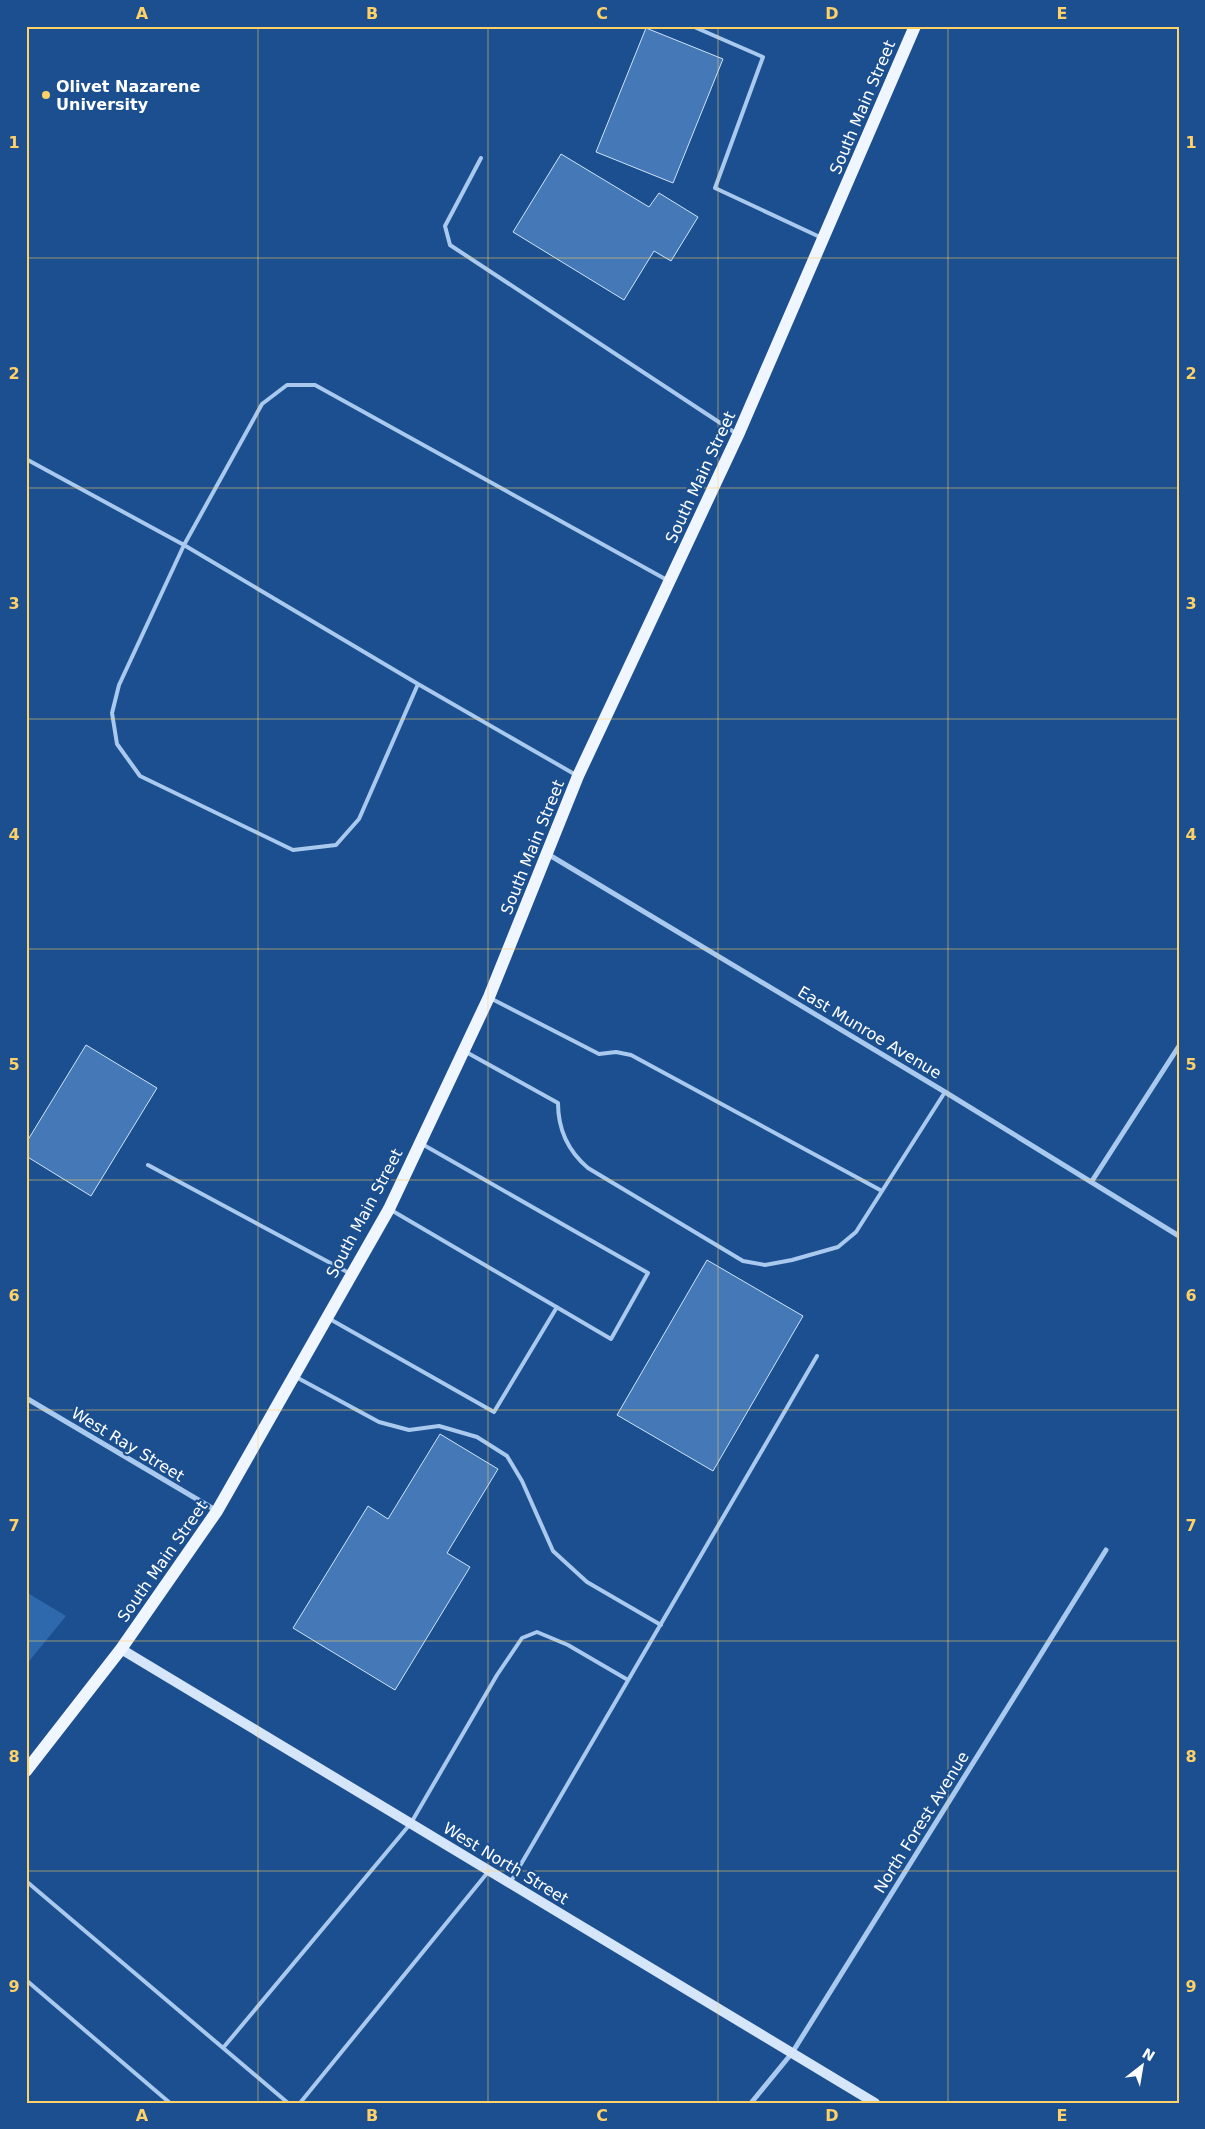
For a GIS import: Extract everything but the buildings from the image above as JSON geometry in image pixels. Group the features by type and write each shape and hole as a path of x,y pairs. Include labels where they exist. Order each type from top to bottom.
{"main road":[{"name":"South Main Street","path":"26,1771 121,1649 217,1511 350,1274 389,1209 489,997 578,776 738,435 915,26"},
{"name":"West North Street","path":"121,1649 875,2103"}],"street":[{"name":"East Munroe Avenue","path":"546,853 945,1092 1179,1236"},
{"path":"1092,1181 1179,1046"},
{"name":"West Ray Street","path":"26,1398 217,1511"},
{"name":"North Forest Avenue","path":"751,2103 792,2053 1106,1550"}],"lane":[{"path":"692,26 763,57 715,188 823,238"},
{"path":"481,158 445,226 450,245 738,435"},
{"path":"418,684 359,819 336,845 293,850 140,776 117,744 112,713 119,685 184,545 262,404 287,385 315,384 669,581"},
{"path":"26,459 184,545 418,684 578,776"},
{"path":"489,997 599,1054 616,1052 631,1055 882,1191"},
{"path":"464,1051 558,1104 558,1118 566,1140 575,1157 588,1168 743,1261 765,1265 792,1260 838,1247 856,1232 945,1092"},
{"path":"389,1209 611,1339 648,1273 420,1143"},
{"path":"148,1165 350,1274"},
{"path":"326,1317 494,1412 557,1307"},
{"path":"510,1883 817,1356"},
{"path":"294,1376 379,1422 409,1430 439,1426 477,1438 507,1456 522,1481 553,1551 587,1582 661,1624"},
{"path":"223,2048 411,1823 497,1675 522,1638 537,1632 568,1645 628,1680"},
{"path":"300,2103 490,1870"},
{"path":"26,1881 288,2103"},
{"path":"26,1980 170,2103"}],"shaded area":[{"path":"26,1592 66,1616 26,1665"}],"place":[{"name":"Olivet Nazarene University","path":"46,95"}]}
